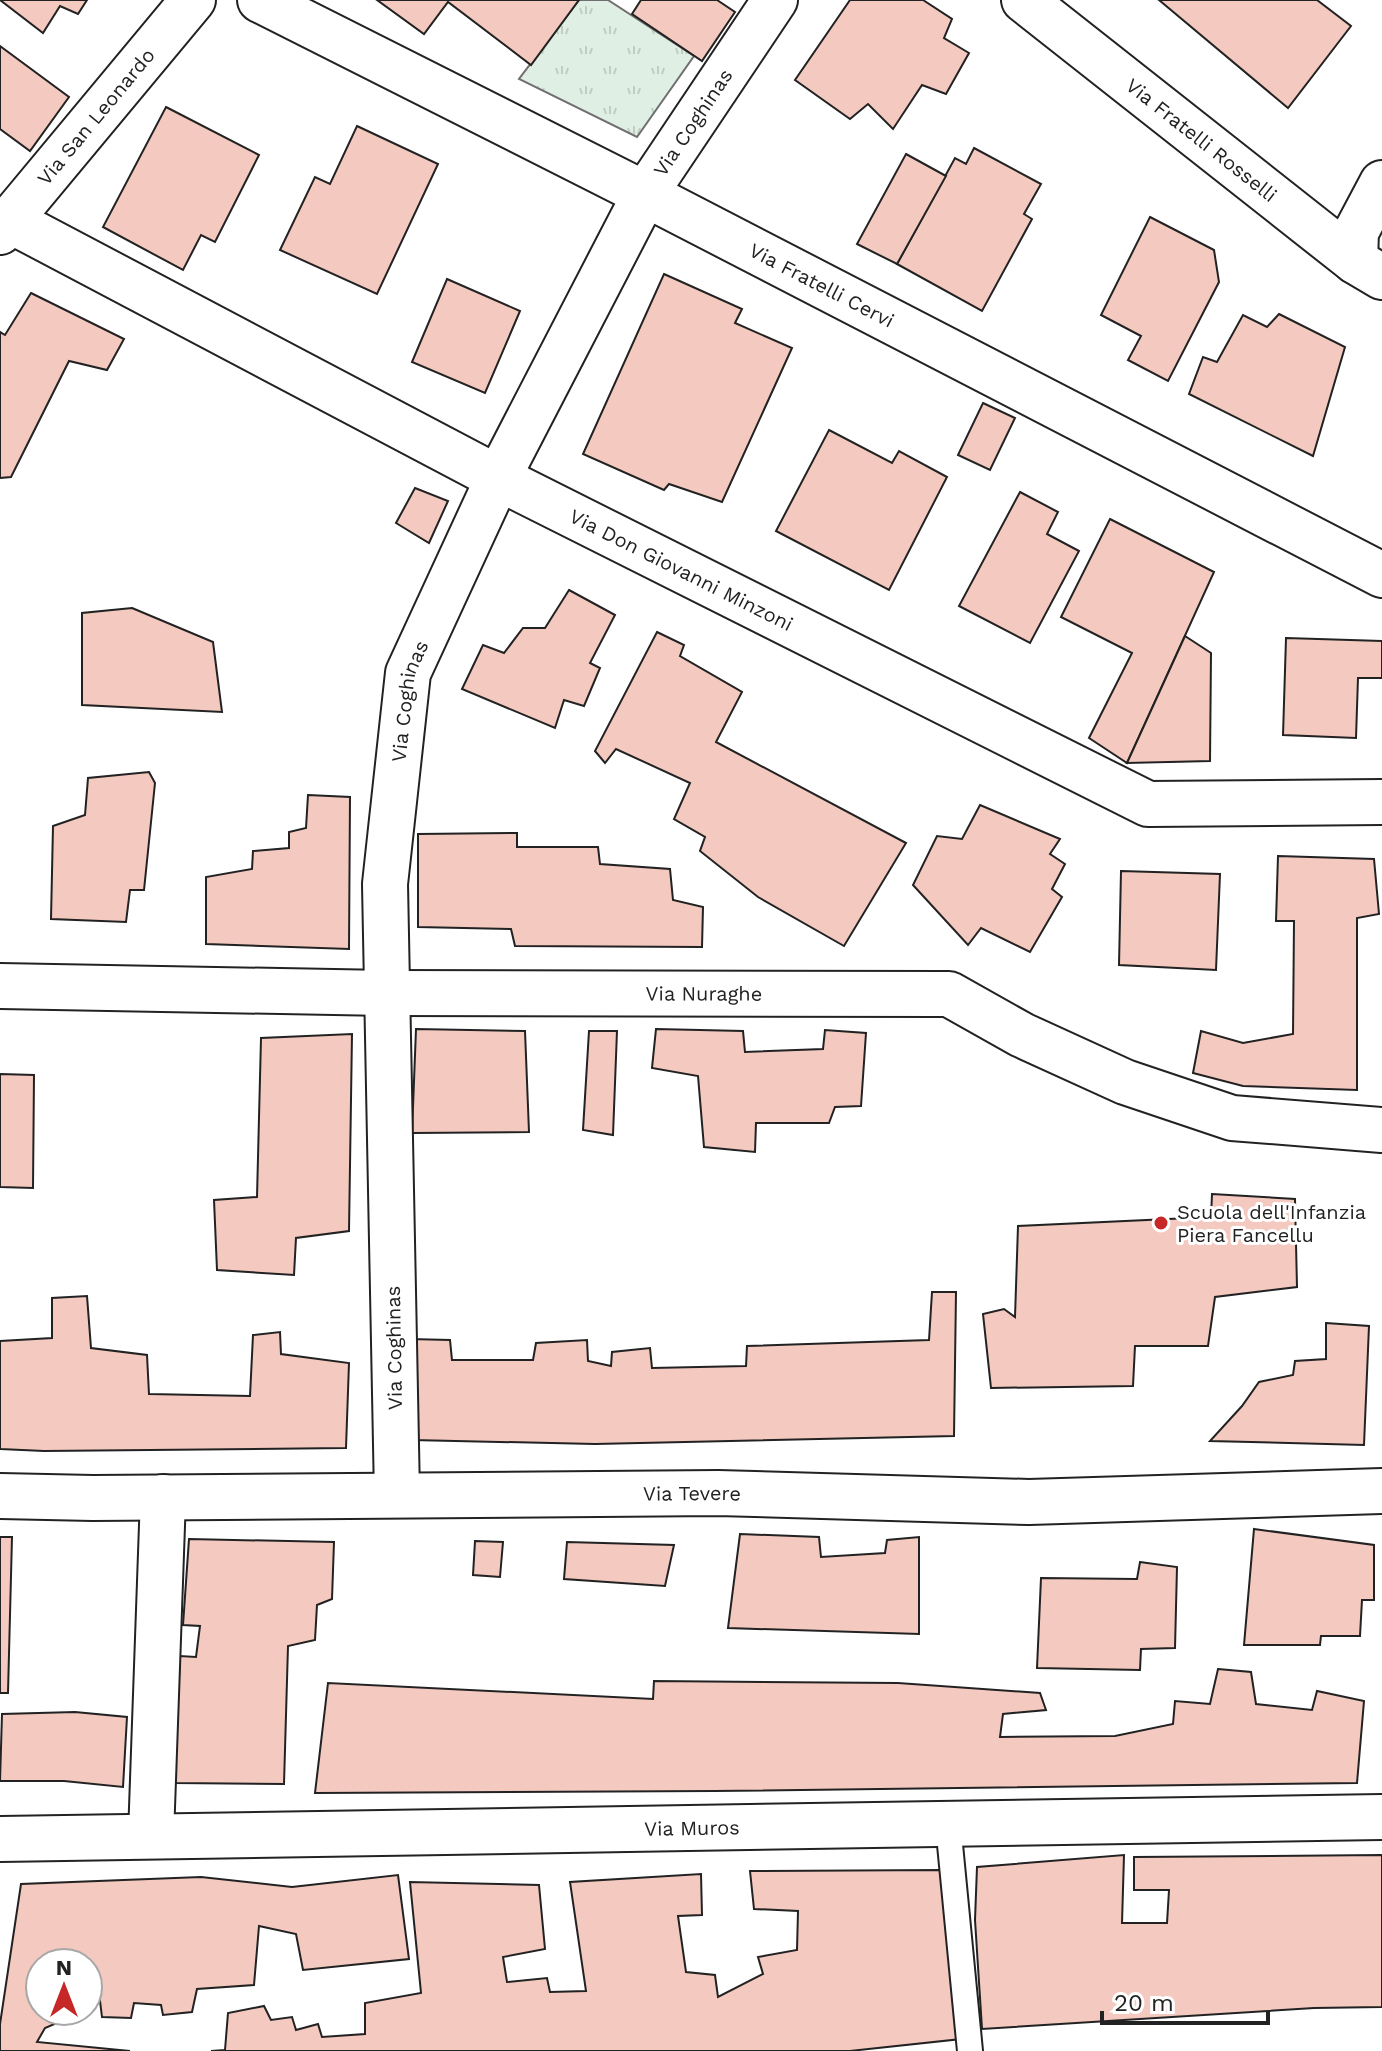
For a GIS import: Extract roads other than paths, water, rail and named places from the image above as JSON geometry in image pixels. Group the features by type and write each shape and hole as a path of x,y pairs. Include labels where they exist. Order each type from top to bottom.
{"street":[{"name":"Via San Leonardo","path":"5,226 193,0"},
{"name":"Via Fratelli Cervi","path":"260,0 645,194 1382,575"},
{"name":"Via Coghinas","path":"397,1495 385,884 408,673 498,478 645,194 775,0"},
{"name":"Via Fratelli Rosselli","path":"1024,0 1368,269"},
{"path":"1368,269 1356,232 1382,183"},
{"name":"Via Don Giovanni Minzoni","path":"5,226 498,478 1148,804 1382,802"},
{"name":"Via Nuraghe","path":"0,986 387,993 949,994 1022,1035 1125,1082 1232,1118 1382,1130"},
{"name":"Via Tevere","path":"0,1496 718,1493 1029,1502 1382,1491"},
{"path":"151,1836 163,1497"},
{"name":"Via Muros","path":"0,1839 1382,1817"}],"lane":[{"path":"948,1824 970,2051"}],"place":[{"name":"Scuola dell'Infanzia Piera Fancellu","path":"1161,1223"}]}
